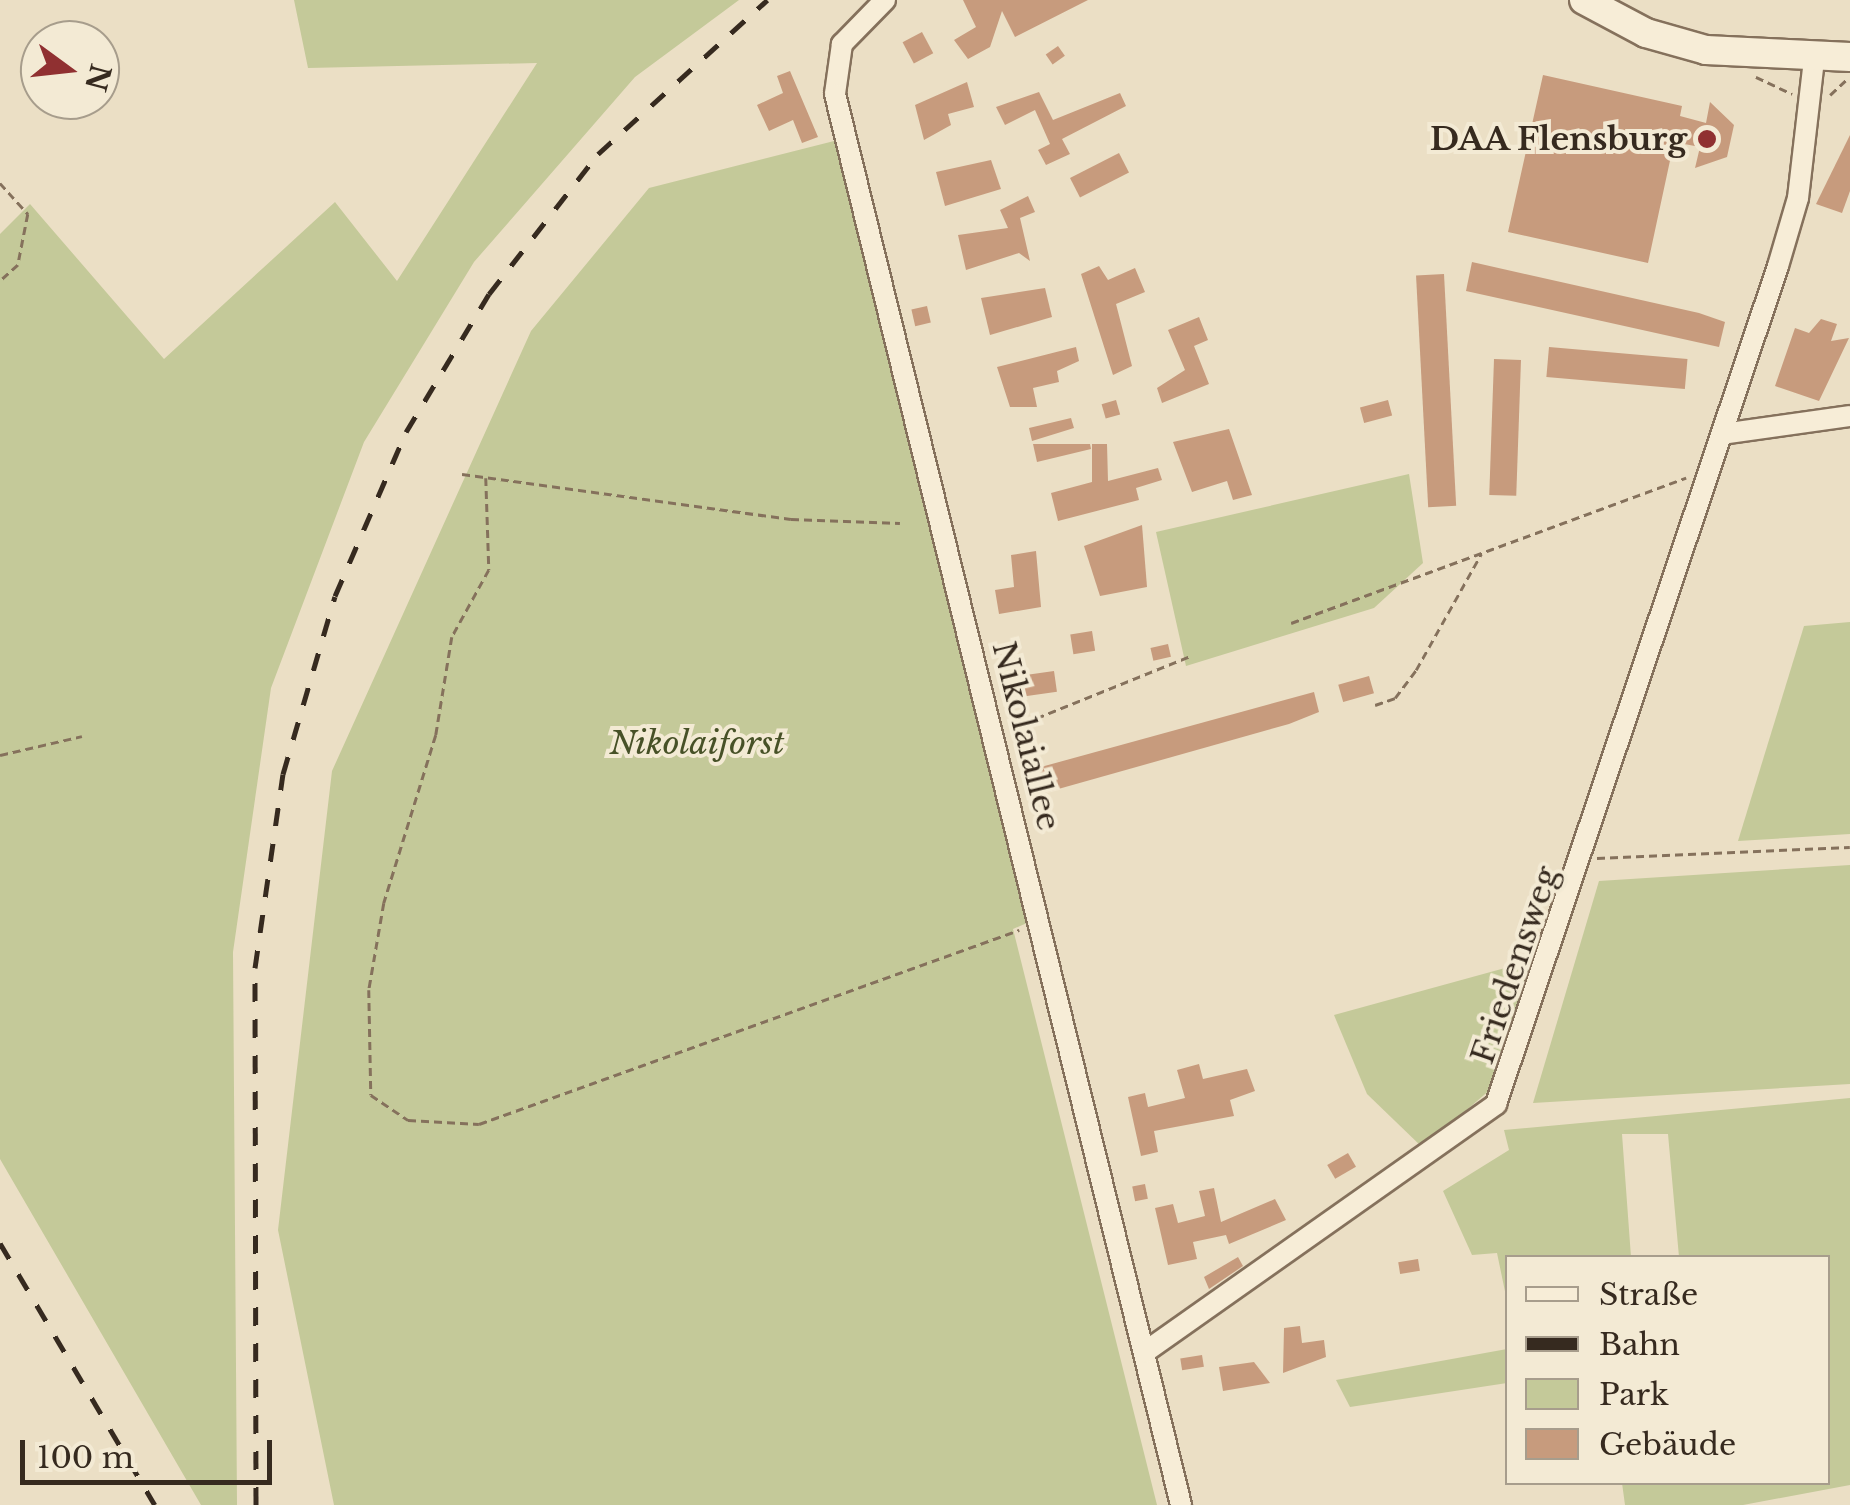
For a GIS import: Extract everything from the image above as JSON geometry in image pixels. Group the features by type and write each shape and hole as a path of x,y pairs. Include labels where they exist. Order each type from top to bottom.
{"street":[{"name":"Nikolaiallee","path":"885,0 842,44 835,94 1042,922 1181,1505"},
{"path":"1584,0 1646,33 1706,50 1814,59 1850,57"},
{"name":"Friedensweg","path":"1144,1352 1496,1104 1583,859 1798,198 1814,59"},
{"path":"1722,434 1850,416"}],"path":[{"path":"0,183 28,214 18,265 0,281"},
{"path":"1291,623 1711,469"},
{"path":"462,474 791,519 900,523"},
{"path":"486,478 489,570 452,637 436,735 384,903 369,990 370,1095 408,1120 479,1124 1042,922"},
{"path":"1375,705 1395,698 1416,670 1482,553"},
{"path":"997,743 1018,722 1190,656"},
{"path":"0,755 82,736"},
{"path":"1583,859 1850,847"}],"green space":[{"path":"294,0 739,0 635,77 474,262 364,442 271,688 233,952 237,1505 201,1505 0,1159 0,234 30,204 164,359 335,202 397,281 537,63 308,68"},
{"name":"Nikolaiforst","path":"838,140 1034,920 1013,929 1157,1505 334,1505 278,1230 332,771 531,331 649,188"},
{"path":"1409,474 1423,563 1374,608 1186,666 1156,532"},
{"path":"1850,622 1850,834 1738,841 1804,626"},
{"path":"1850,865 1850,1084 1533,1103 1599,881"},
{"path":"1538,959 1492,1088 1423,1148 1367,1094 1334,1015"},
{"path":"1850,1098 1850,1485 1743,1505 1625,1505 1622,1485 1830,1485 1830,1255 1679,1255 1668,1134 1622,1134 1631,1255 1505,1255 1505,1291 1497,1253 1472,1255 1443,1191 1509,1150 1504,1130"},
{"path":"1505,1349 1505,1383 1350,1407 1336,1380"}],"building":[{"path":"963,0 1088,0 1015,37 1002,11 990,47 968,59 954,40 976,27"},
{"path":"922,32 933,53 914,64 903,42"},
{"path":"1058,46 1065,56 1053,64 1046,55"},
{"path":"790,71 818,137 802,143 793,120 769,131 757,105 783,93 777,76"},
{"path":"1543,75 1682,106 1680,116 1706,123 1710,102 1734,125 1727,157 1695,168 1700,147 1674,142 1648,263 1508,232"},
{"path":"967,82 974,107 948,114 951,125 924,140 915,105"},
{"path":"1039,92 1053,120 1120,93 1126,106 1062,139 1070,154 1046,165 1038,150 1050,144 1035,110 1005,125 996,107"},
{"path":"1850,135 1850,191 1842,213 1816,204"},
{"path":"1119,153 1129,173 1080,198 1070,178"},
{"path":"991,160 1001,189 945,206 936,172"},
{"path":"1028,196 1035,212 1020,218 1030,261 1019,253 966,270 958,235 1008,228 1000,210"},
{"path":"1472,262 1699,313 1725,322 1719,347 1466,291"},
{"path":"1099,266 1108,280 1135,268 1145,292 1116,304 1132,366 1113,375 1081,274"},
{"path":"1444,274 1456,506 1428,507 1416,275"},
{"path":"1045,288 1052,317 990,335 981,298"},
{"path":"927,306 931,323 915,326 911,310"},
{"path":"1199,317 1208,340 1194,346 1209,384 1162,403 1157,388 1185,370 1168,330"},
{"path":"1821,319 1837,324 1831,341 1849,338 1819,401 1775,386 1795,328 1809,333"},
{"path":"1076,347 1079,361 1057,371 1059,382 1033,388 1037,407 1010,407 997,367"},
{"path":"1549,347 1687,359 1685,389 1546,377"},
{"path":"1494,359 1521,360 1516,496 1489,495"},
{"path":"1116,400 1120,414 1106,419 1102,404"},
{"path":"1388,400 1392,415 1364,423 1360,408"},
{"path":"1071,418 1074,428 1032,441 1029,428"},
{"path":"1229,429 1252,495 1233,500 1227,481 1192,492 1173,442"},
{"path":"1033,444 1090,444 1091,449 1037,462"},
{"path":"1092,444 1107,444 1108,481 1158,468 1162,480 1136,488 1139,500 1058,521 1051,493 1092,482"},
{"path":"1142,525 1147,587 1100,596 1084,546"},
{"path":"1036,551 1041,607 999,614 995,590 1014,587 1011,555"},
{"path":"1092,631 1095,651 1073,654 1070,634"},
{"path":"1168,644 1171,657 1153,661 1150,648"},
{"path":"1054,671 1057,692 1025,696 1022,675"},
{"path":"1369,676 1374,693 1343,702 1338,685"},
{"path":"1314,692 1319,712 1289,724 1037,795 1030,770"},
{"path":"1199,1064 1203,1079 1247,1069 1255,1091 1230,1100 1234,1116 1154,1131 1158,1152 1141,1156 1128,1097 1145,1093 1148,1107 1185,1098 1177,1070"},
{"path":"1348,1153 1356,1167 1335,1179 1327,1165"},
{"path":"1145,1184 1148,1199 1135,1201 1132,1186"},
{"path":"1214,1188 1221,1222 1275,1199 1286,1220 1229,1244 1226,1235 1193,1242 1197,1259 1168,1265 1155,1208 1173,1204 1178,1223 1205,1216 1199,1191"},
{"path":"1238,1257 1243,1266 1209,1289 1204,1277"},
{"path":"1418,1259 1420,1271 1400,1274 1398,1262"},
{"path":"1300,1326 1302,1343 1324,1340 1326,1357 1283,1373 1284,1328"},
{"path":"1202,1355 1204,1367 1182,1370 1180,1358"},
{"path":"1254,1362 1270,1383 1223,1391 1219,1367"}],"railway":[{"path":"256,1505 255,968 283,774 335,596 406,432 489,294 598,154 767,0"},
{"path":"0,1243 155,1505"}],"place":[{"name":"DAA Flensburg","path":"1707,139"}]}
